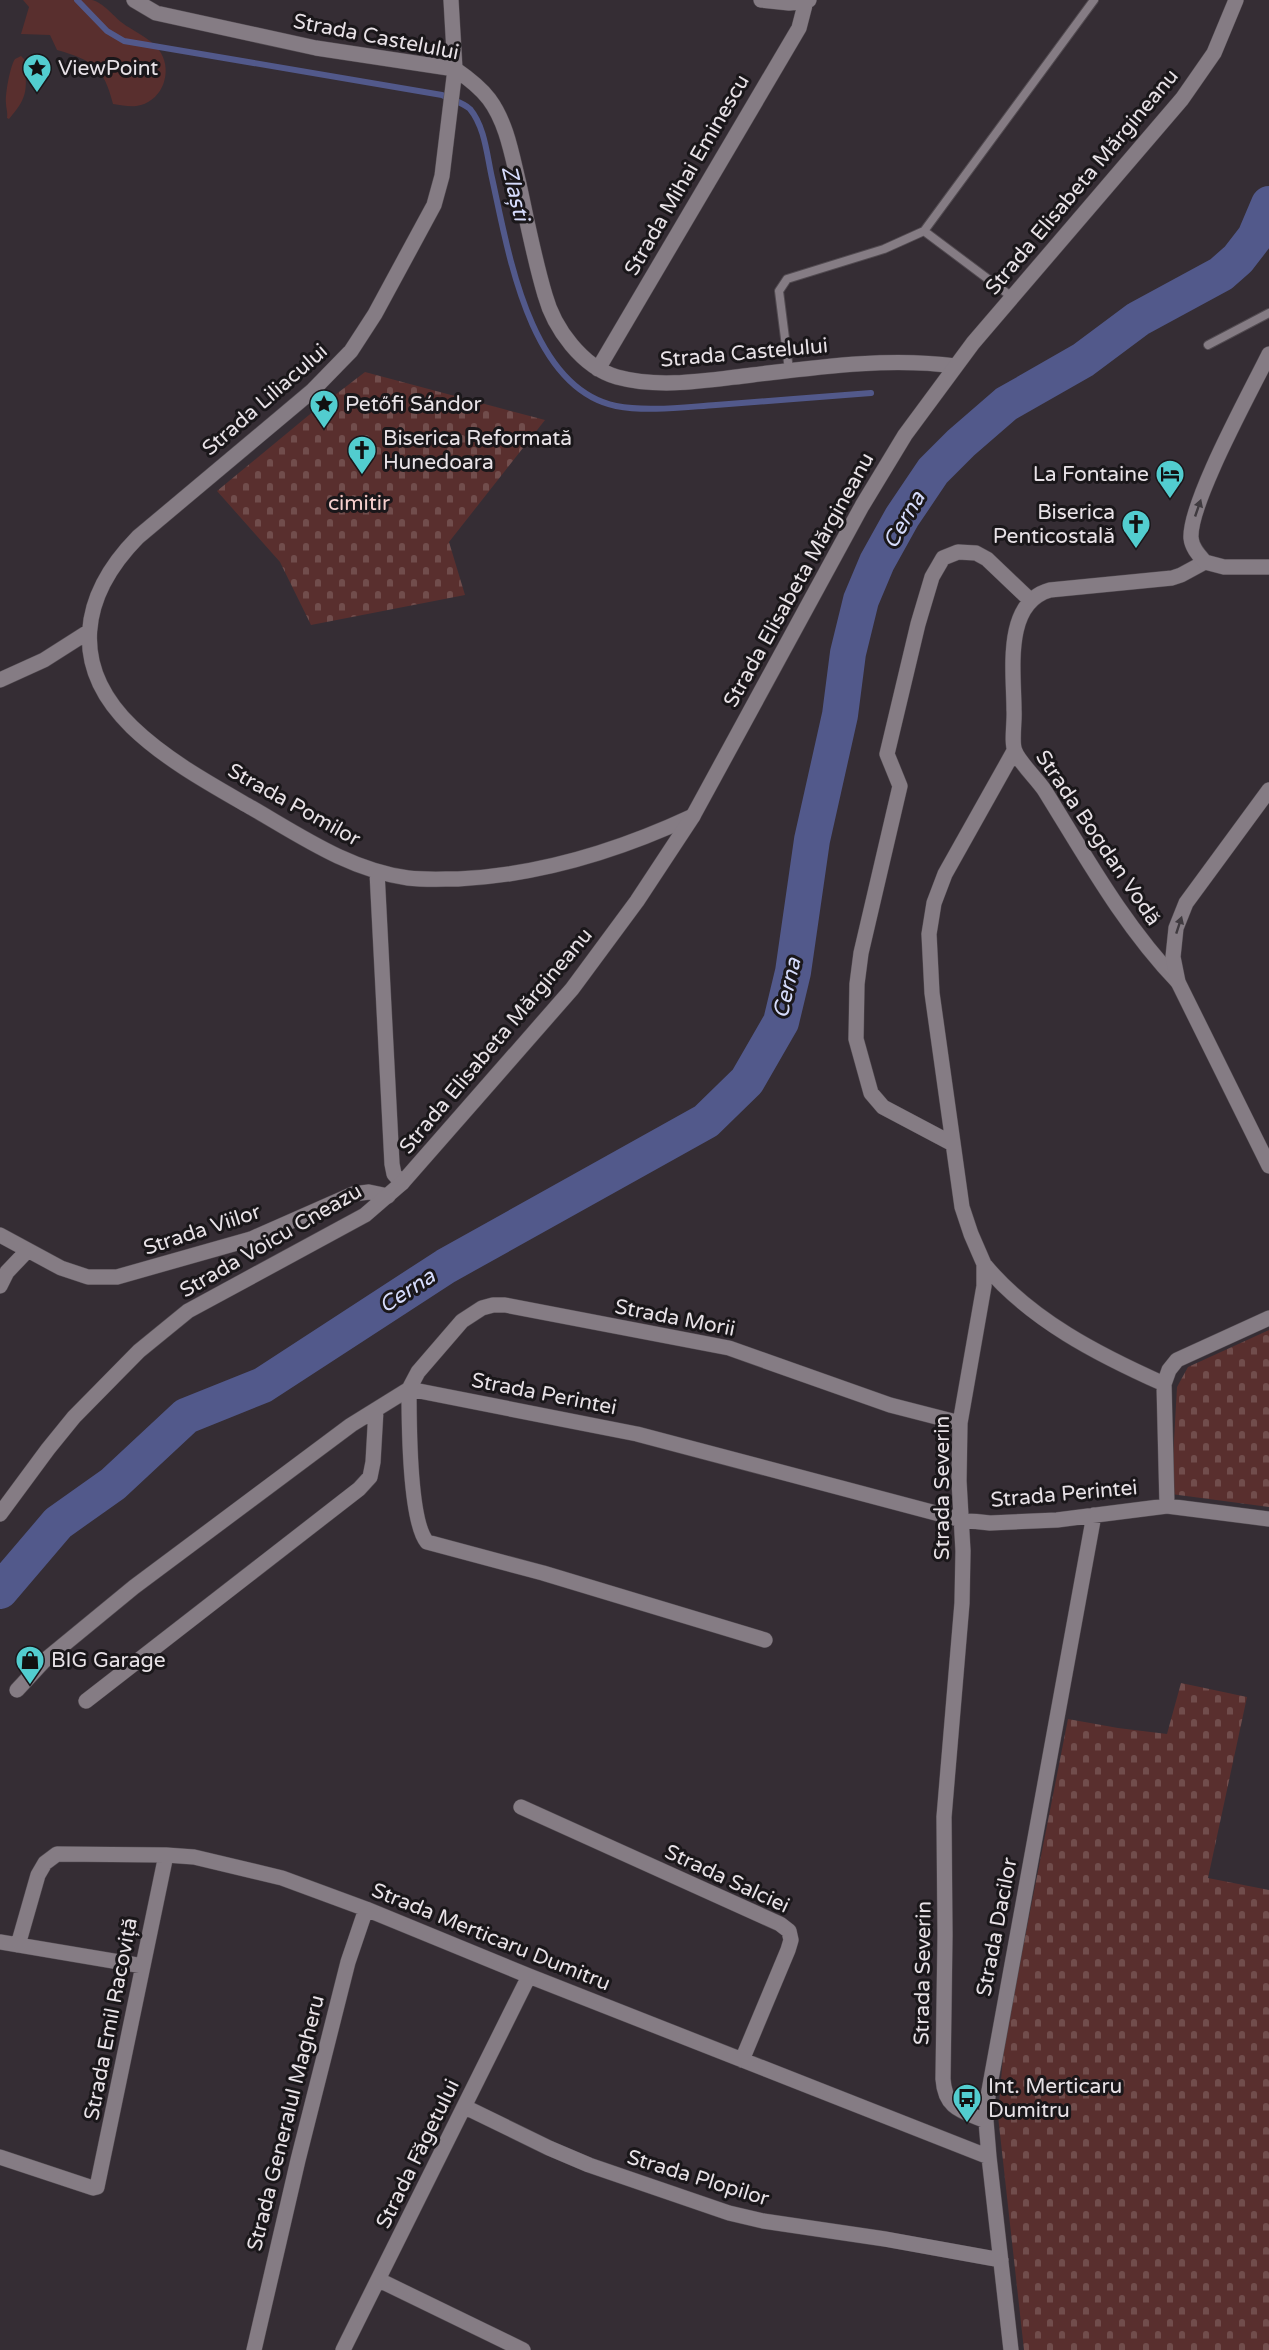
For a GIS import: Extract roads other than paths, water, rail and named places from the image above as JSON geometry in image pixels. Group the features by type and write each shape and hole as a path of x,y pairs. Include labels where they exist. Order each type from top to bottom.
{"street":[{"name":"Strada Castelului","path":"134,0 156,13 293,44 455,69 482,91 498,114 512,152 547,302 561,329 585,359 598,369 616,376 659,382 692,382 789,370 912,363 955,366"},
{"name":"Strada Liliacului","path":"88,632 98,595 120,555 138,537 312,391 351,351 375,314 434,205 442,176 455,69 451,0"},
{"path":"761,0 789,3 807,0"},
{"name":"Strada Mihai Eminescu","path":"598,369 798,28 807,0"},
{"name":"Strada Elisabeta Mărgineanu","path":"402,1183 572,989 637,901 693,816 862,506 905,435 955,366 1182,99 1214,53 1236,0"},
{"path":"1269,354 1196,510 1191,536 1192,545 1205,562 1224,567 1269,567"},
{"path":"951,1143 883,1107 871,1093 855,1039 856,992 861,953 900,786 886,754 932,577 944,558 958,552 976,553 987,560 1029,600 1038,593 1050,590 1172,578 1205,562"},
{"name":"Strada Bogdan Vodă","path":"1029,600 1023,609 1016,630 1013,651 1014,751 1040,784 1134,930 1152,955 1178,982"},
{"path":"0,680 44,660 88,632"},
{"name":"Strada Pomilor","path":"88,632 91,658 99,681 113,705 132,727 163,752 237,799 319,847 377,872 410,879 494,877 597,855 660,832 693,816"},
{"name":"Strada Severin","path":"986,2121 953,2106 944,2092 943,2079 944,1817 962,1603 960,1422 984,1286 984,1264 962,1207 951,1143 932,993 928,934 934,903 945,874 1014,751"},
{"path":"1269,790 1186,903 1176,928 1173,957 1178,982 1269,1166"},
{"path":"377,872 392,1164 394,1174 402,1183"},
{"name":"Strada Voicu Cneazu","path":"0,1514 74,1417 140,1351 188,1311 365,1215 402,1183"},
{"name":"Strada Viilor","path":"0,1235 61,1268 88,1277 117,1277 251,1239 353,1194 369,1192 388,1196"},
{"path":"0,1286 7,1272 27,1251"},
{"path":"984,1264 1000,1283 1038,1315 1077,1340 1164,1384"},
{"name":"Strada Morii","path":"409,1389 418,1372 462,1321 482,1308 505,1305 729,1348 890,1405 960,1422"},
{"path":"1167,1506 1164,1384 1169,1370 1177,1360 1269,1318"},
{"path":"16,1690 44,1660 134,1587 351,1425 409,1389 416,1510 422,1536 427,1542 543,1573 765,1640"},
{"name":"Strada Perintei","path":"409,1389 637,1434 962,1520 1021,1522 1167,1506 1269,1519"},
{"path":"86,1701 359,1489 370,1476 376,1410"},
{"name":"Strada Dacilor","path":"1011,2350 986,2121 993,2060 1094,1515"},
{"name":"Strada Salciei","path":"521,1807 780,1924 789,1931 791,1940 788,1950 742,2060"},
{"name":"Strada Merticaru Dumitru","path":"18,1945 39,1875 45,1863 57,1854 166,1855 224,1863 282,1878 366,1909 529,1976 989,2157"},
{"name":"Strada Emil Racoviță","path":"0,2157 93,2188 97,2187 166,1855"},
{"name":"Strada Generalul Magheru","path":"254,2350 354,1938 366,1909"},
{"path":"0,1942 143,1966"},
{"name":"Strada Făgetului","path":"343,2350 529,1976"},
{"name":"Strada Plopilor","path":"465,2107 549,2148 590,2165 729,2213 763,2221 885,2239 1001,2260"},
{"path":"379,2280 523,2350"}],"lane":[{"path":"789,370 779,291 788,279 884,249 924,231 1094,0"},
{"path":"924,231 1012,297"},
{"path":"1208,345 1269,313"}],"waterway":[{"name":"Zlaști","path":"77,0 107,31 124,41 442,95 470,109 482,133 515,277 527,312 543,345 562,373 586,394 616,406 653,409 871,393"},
{"name":"Cerna","path":"0,1591 58,1523 113,1484 186,1416 263,1385 446,1266 706,1121 747,1081 781,1022 793,972 812,840 840,715 848,653 861,600 877,562 902,517 933,471 1006,404 1083,360 1138,319 1221,274 1238,259 1255,237 1269,204"}],"place":[{"name":"ViewPoint","path":"37,94"},
{"name":"Petőfi Sándor","path":"324,430"},
{"name":"Biserica Reformată Hunedoara","path":"362,476"},
{"name":"La Fontaine","path":"1170,500"},
{"name":"Biserica Penticostală","path":"1136,550"},
{"name":"BIG Garage","path":"30,1686"},
{"name":"Int. Merticaru Dumitru","path":"967,2124"}],"park label":[{"name":"cimitir","path":"359,503"}]}
